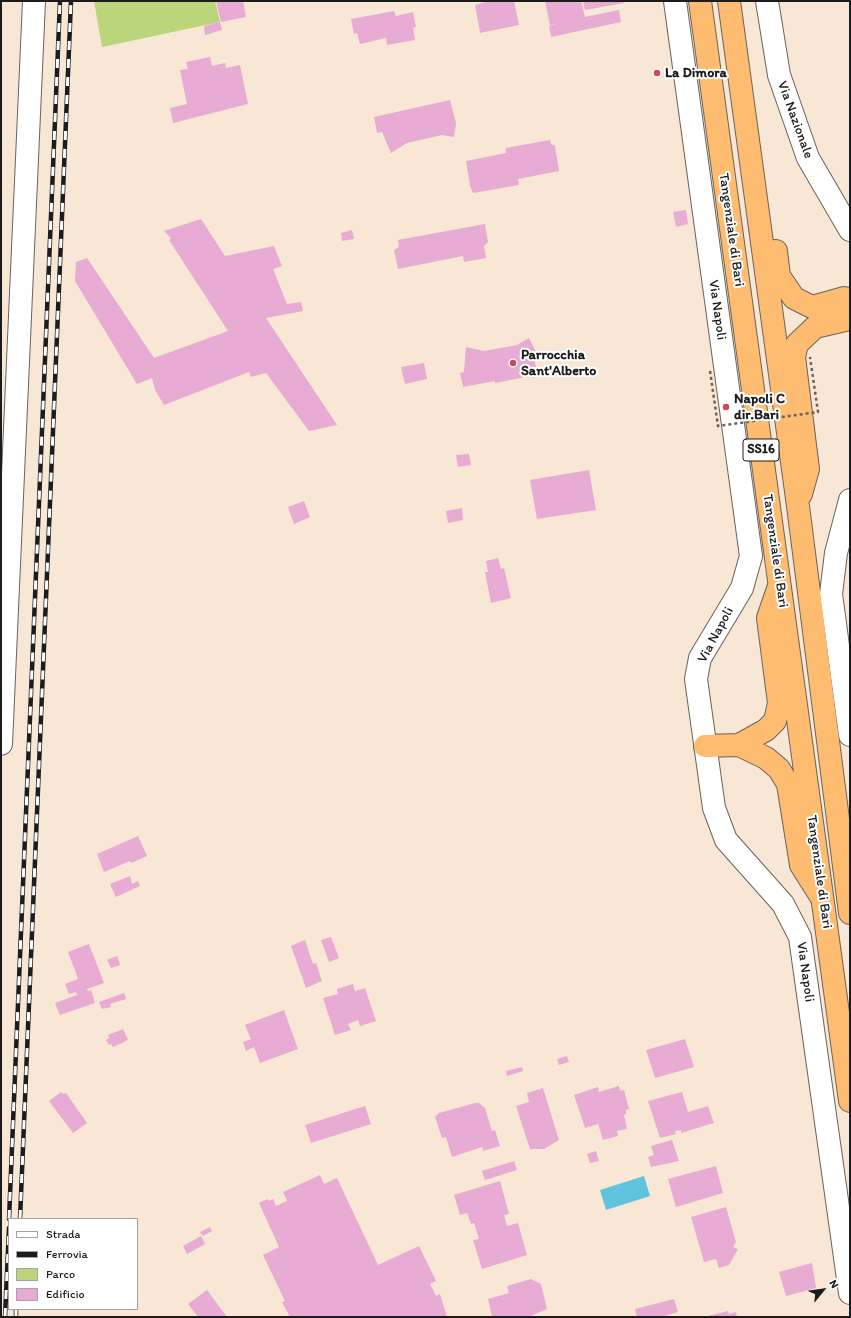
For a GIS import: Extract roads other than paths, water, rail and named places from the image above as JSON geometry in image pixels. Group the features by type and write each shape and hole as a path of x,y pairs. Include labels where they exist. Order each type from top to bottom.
{"highway":[{"name":"Tangenziale di Bari","path":"700,1 850,1101"},
{"name":"Tangenziale di Bari","path":"729,1 798,506 850,913"},
{"path":"747,138 767,189 779,276 794,298 812,307 849,309"},
{"path":"798,506 808,469 794,358 797,344 815,327 849,309"},
{"path":"705,746 739,745 766,730 774,721 779,703 768,618 780,584"},
{"path":"739,745 766,758 780,769 788,784 801,865 823,899"}],"street":[{"path":"1,744 34,1"},
{"name":"Via Napoli","path":"675,1 751,556 742,588 700,658 696,679 705,746 714,808 726,840 783,904 800,936 850,1293"},
{"name":"Via Nazionale","path":"767,1 779,75 808,158 850,230"},
{"path":"850,500 836,553 831,594 850,735"}],"water":[{"path":"644,1176 650,1196 606,1210 600,1190"}],"railway":[{"path":"9,1218 60,1"},
{"path":"20,1218 71,1"},
{"path":"5,1317 8,1250"},
{"path":"16,1310 16,1317"}],"place":[{"name":"La Dimora","path":"657,73"},
{"name":"Parrocchia Sant'Alberto","path":"513,363"},
{"name":"Napoli C dir.Bari","path":"726,407"}]}
